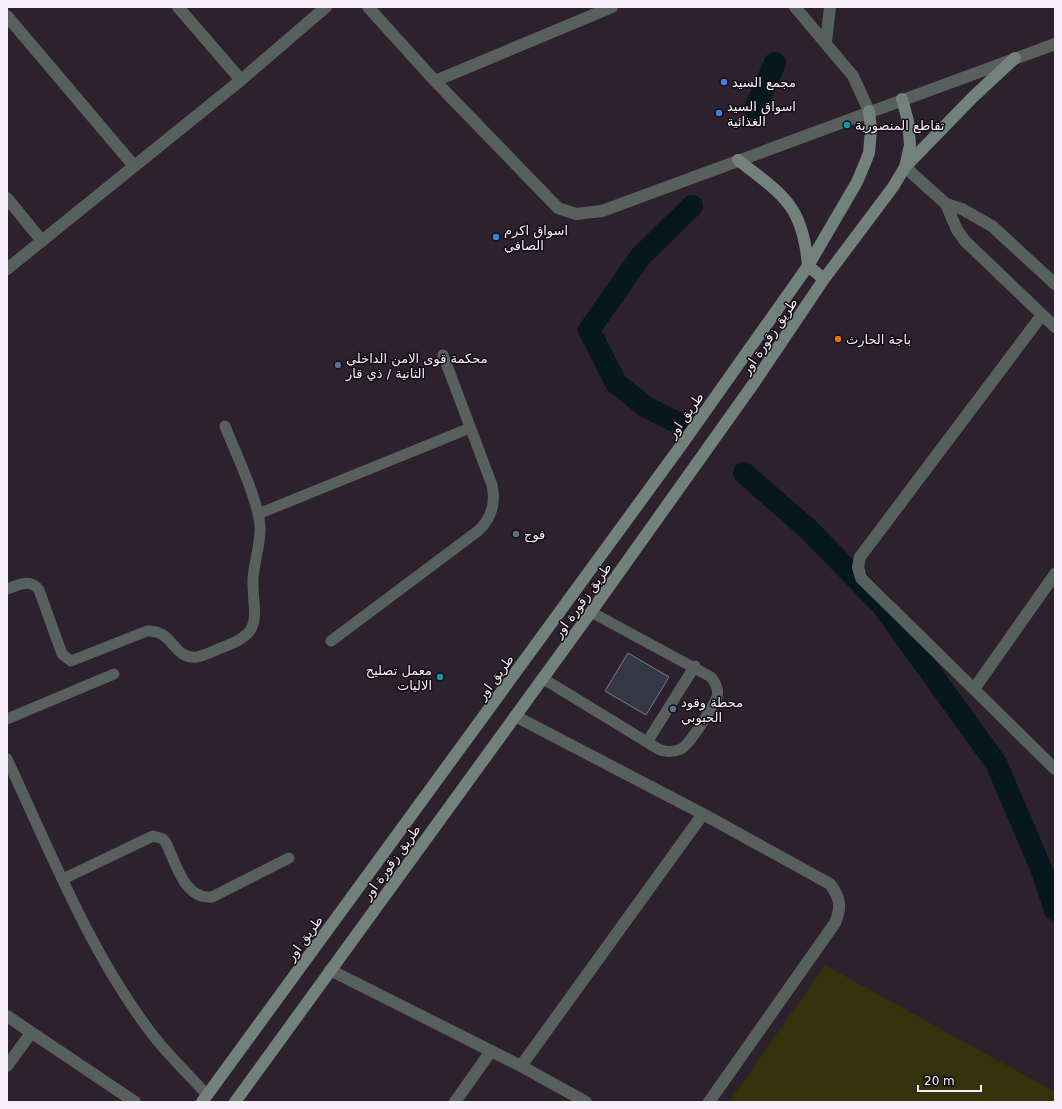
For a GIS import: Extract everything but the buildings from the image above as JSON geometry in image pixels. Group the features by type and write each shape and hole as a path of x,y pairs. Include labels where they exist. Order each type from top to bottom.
{"main road":[{"path":"905,167 973,97 1014,58"},
{"name":"طريق زقورة اور","path":"235,1102 591,612 754,383 824,279 893,187 905,167 910,145 908,121 902,99"},
{"name":"طريق اور","path":"204,1098 680,447 808,266 857,182 869,153 871,130 869,112"},
{"path":"738,160 785,198 798,218 806,241 808,266 824,279"}],"street":[{"path":"178,7 241,80"},
{"path":"7,269 241,80 326,7"},
{"path":"435,81 612,7"},
{"path":"795,7 826,42 853,76 869,112"},
{"path":"826,42 830,7"},
{"path":"375,9 435,81 535,186 558,208 565,212 576,214 602,211 1014,58 1053,47"},
{"path":"7,16 134,166"},
{"path":"905,167 946,204 972,214 992,226 1055,284"},
{"path":"7,198 42,241"},
{"path":"946,204 956,230 965,241 1055,327"},
{"path":"1042,315 860,557 858,567 861,578 1055,769"},
{"path":"974,689 1055,574"},
{"path":"515,716 703,814 830,884 836,892 840,902 839,913 835,923 709,1102"},
{"path":"521,1066 703,814"},
{"path":"330,970 492,1051 586,1102"},
{"path":"7,1016 135,1102"},
{"path":"7,1066 31,1033"},
{"path":"455,1102 492,1051"}],"lane":[{"path":"331,642 478,530 492,512 494,494 443,355"},
{"path":"7,589 23,583 36,586 41,594 62,654 71,661 142,632 151,630 166,636 182,654 198,657 240,641 252,628 255,613 253,580 260,537 258,514 225,426"},
{"path":"258,514 470,428"},
{"path":"542,678 660,750 674,751 682,749 692,739 717,697 717,692 711,677 694,666 591,612"},
{"path":"647,742 694,666"},
{"path":"7,719 114,674"},
{"path":"7,759 63,879 104,959 152,1034 204,1098"},
{"path":"63,879 152,836 158,836 166,843 190,890 200,897 212,897 289,858"}],"shaded area":[{"path":"825,965 1055,1092 1055,1102 729,1102"}],"waterway":[{"path":"755,108 775,63"},
{"path":"680,424 646,407 616,383 589,330 641,256 692,206"},
{"path":"744,473 808,529 882,605 996,763 1041,868 1055,910"}],"place":[{"name":"مجمع السيد","path":"724,82"},
{"name":"اسواق السيد الغذائية","path":"719,113"},
{"name":"تقاطع المنصورية","path":"847,125"},
{"name":"اسواق اكرم الصافي","path":"496,237"},
{"name":"باجة الحارث","path":"838,339"},
{"name":"محكمة قوى الامن الداخلي الثانية / ذي قار","path":"338,365"},
{"name":"فوج","path":"516,534"},
{"name":"معمل تصليح الاليات","path":"440,677"},
{"name":"محطة وقود الحبوبي","path":"673,709"}]}
